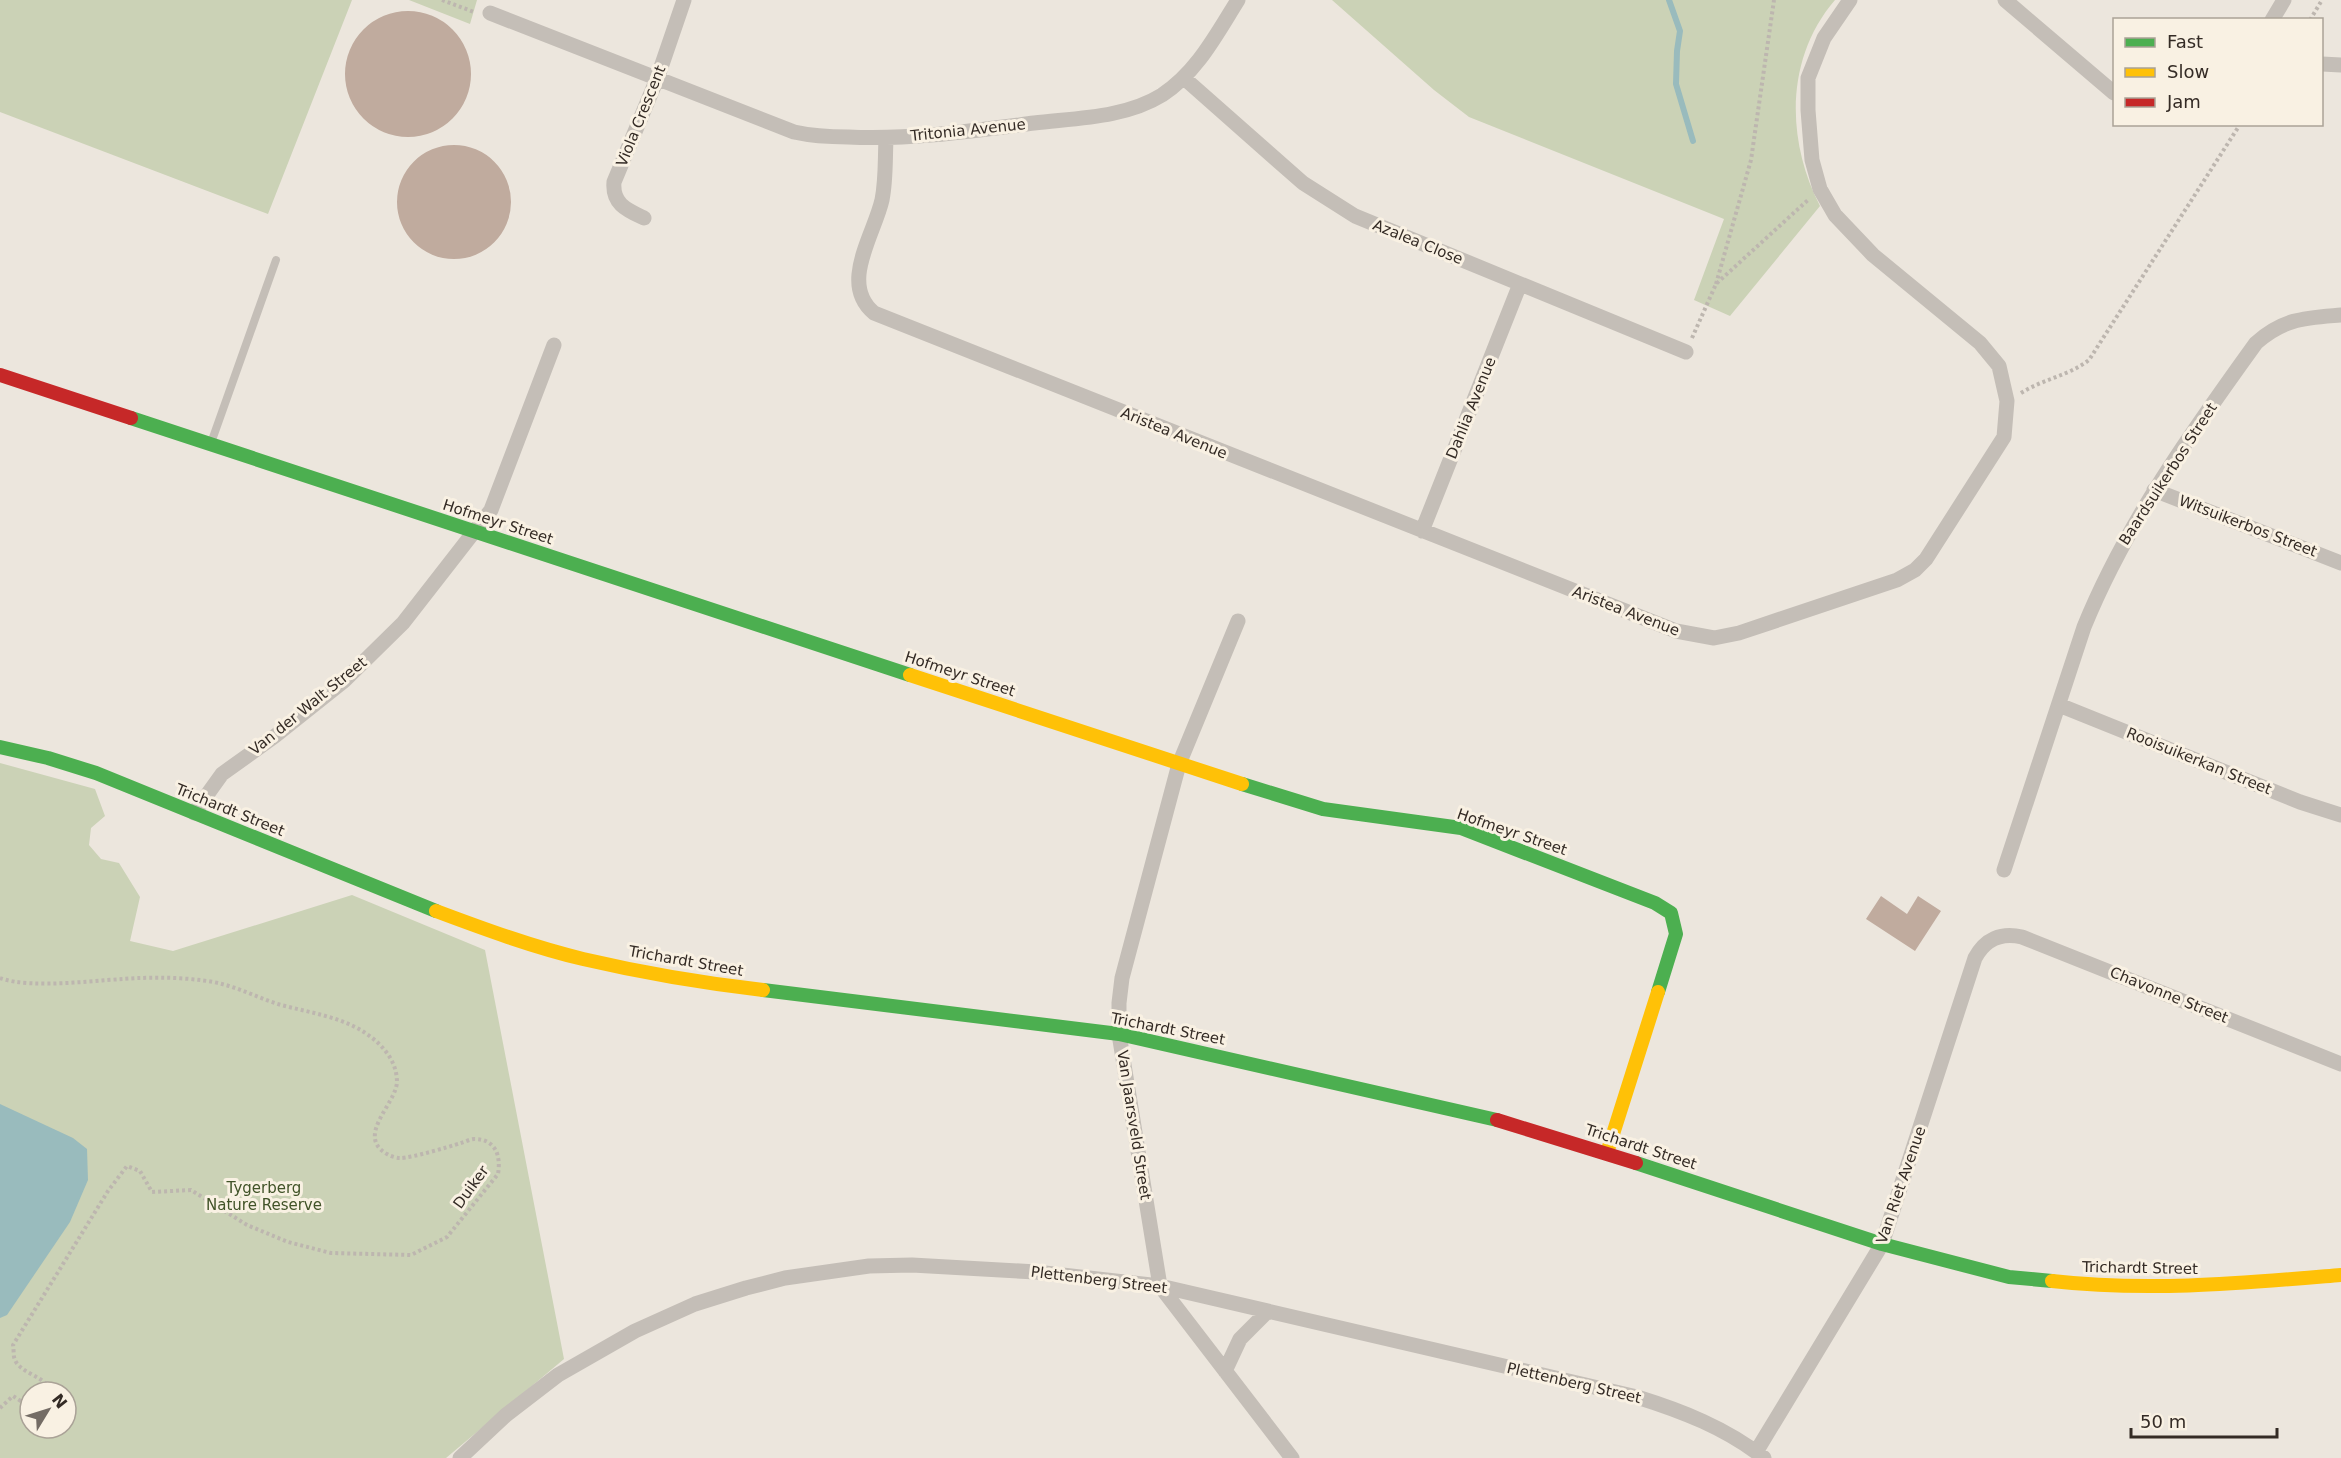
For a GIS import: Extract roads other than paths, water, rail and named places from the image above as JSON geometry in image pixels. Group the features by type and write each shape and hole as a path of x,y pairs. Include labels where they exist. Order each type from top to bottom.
{"street":[{"name":"Viola Crescent","path":"644,218 624,209 618,203 613,189 614,182 657,79 684,0"},
{"name":"Tritonia Avenue","path":"490,13 794,132 815,136 886,139 939,135 1117,112 1148,102 1184,78 1204,53 1238,0"},
{"name":"Aristea Avenue","path":"886,139 885,180 881,203 858,276 859,294 863,302 874,313 1676,631 1714,638 1739,633 1897,580 1915,570 1926,559 2004,437 2007,401 1999,366 1980,343 1873,255 1835,215 1820,189 1812,160 1808,78 1824,38 1850,0"},
{"path":"2005,0 2113,91"},
{"path":"2273,18 2284,0"},
{"path":"2323,64 2341,65"},
{"name":"Azalea Close","path":"1184,78 1303,183 1355,216 1686,352"},
{"name":"Dahlia Avenue","path":"1422,531 1520,284"},
{"name":"Baardsuikerbos Street","path":"2004,870 2084,627 2116,555 2154,490 2256,343 2267,333 2299,318 2341,315"},
{"name":"Van der Walt Street","path":"194,813 222,774 275,736 344,681 403,623 475,532 491,510 554,345"},
{"name":"Hofmeyr Street","path":"0,375 1179,764 1323,809 1461,828 1655,903 1671,913 1676,934 1606,1153"},
{"name":"Witsuikerbos Street","path":"2154,490 2341,563"},
{"name":"Van Jaarsveld Street","path":"1238,621 1179,764 1122,978 1119,1034 1160,1286 1292,1458"},
{"name":"Rooisuikerkan Street","path":"2059,705 2300,801 2341,815"},
{"name":"Trichardt Street","path":"0,747 48,758 96,773 502,936 582,959 690,981 1119,1034 1497,1120 1606,1153 1882,1244 2009,1276 2105,1287 2211,1286 2341,1275"},
{"name":"Chavonne Street","path":"1996,937 2004,935 2022,937 2341,1064"},
{"name":"Van Riet Avenue","path":"1760,1455 1882,1244 1975,958 1980,950 1996,937"},
{"name":"Plettenberg Street","path":"460,1458 531,1394 566,1370 608,1344 695,1304 784,1278 859,1267 912,1265 1035,1272 1160,1286 1636,1397 1696,1417 1717,1427 1760,1455"},
{"path":"1225,1371 1240,1339 1268,1311"}],"lane":[{"path":"210,444 276,261"}],"water":[{"path":"0,1104 73,1138 87,1149 88,1180 70,1222 7,1315 0,1318"}],"waterway":[{"path":"1669,0 1680,31 1676,84 1693,141"}],"park label":[{"name":"Tygerberg Nature Reserve","path":"264,1196"}]}
